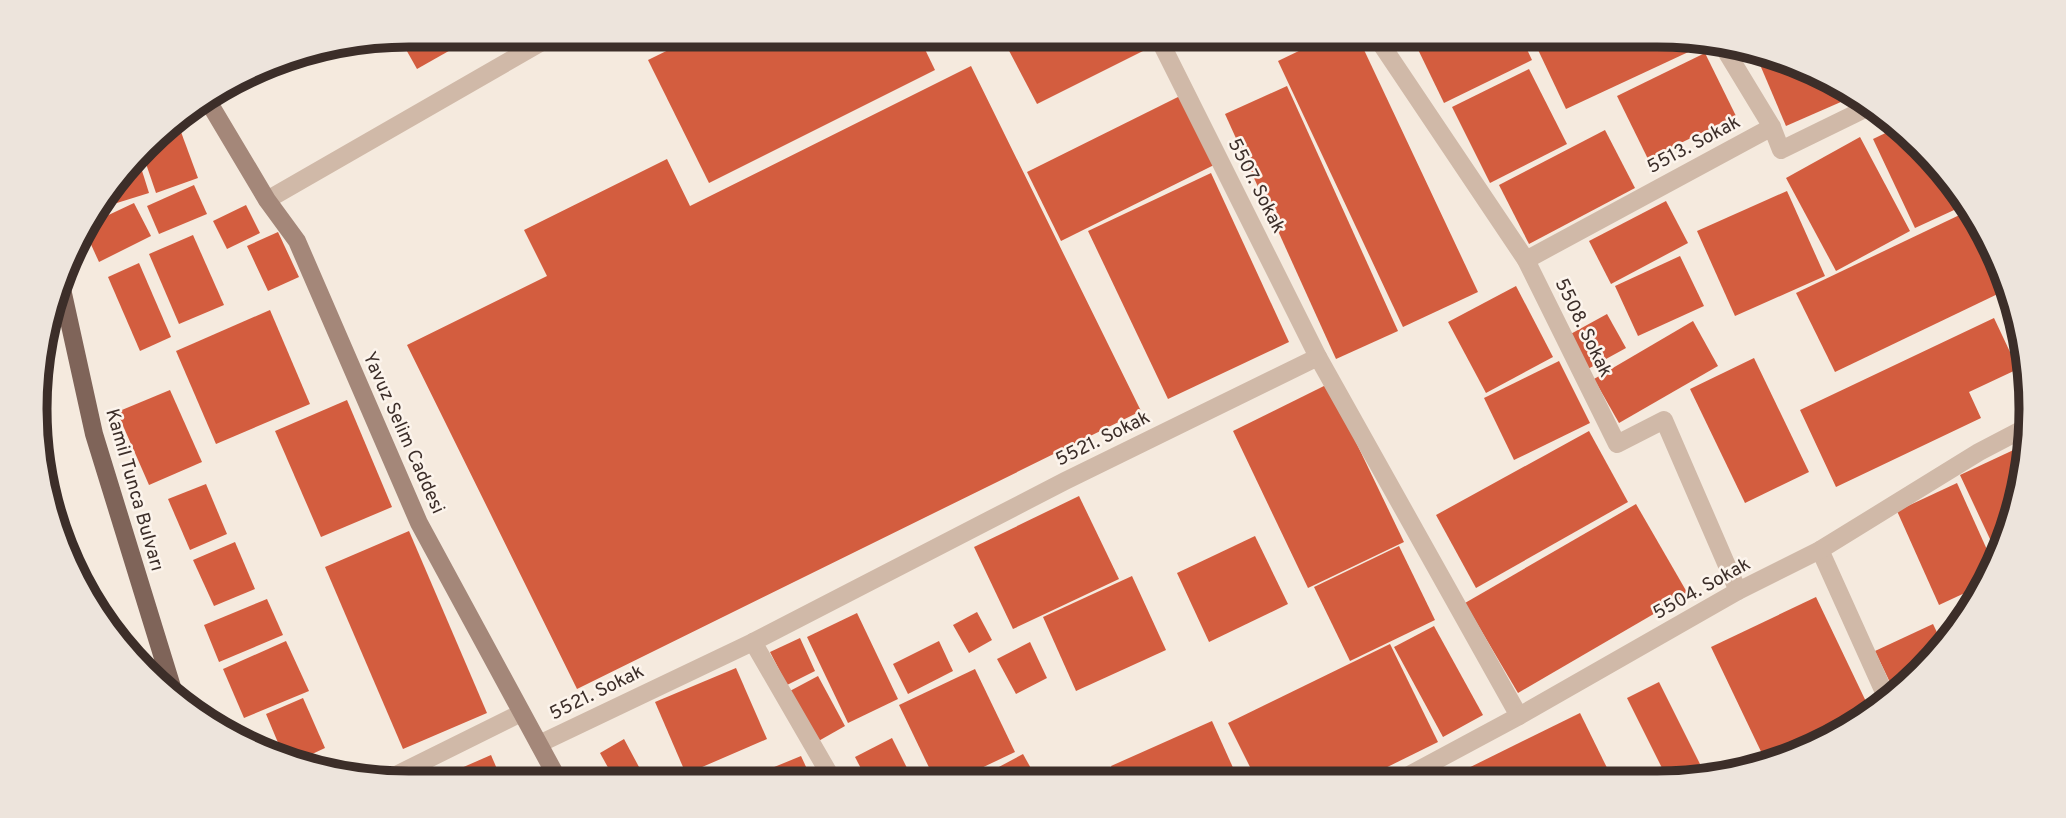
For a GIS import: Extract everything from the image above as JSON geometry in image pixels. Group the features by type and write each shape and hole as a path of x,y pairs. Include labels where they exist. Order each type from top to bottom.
{"main road":[{"name":"Kamil Tunca Bulvarı","path":"64,299 94,434 170,681"}],"street":[{"path":"267,200 533,47"},
{"name":"5507. Sokak","path":"1163,47 1318,357"},
{"name":"5508. Sokak","path":"1383,47 1526,260 1617,444 1664,420 1738,591"},
{"path":"1728,54 1772,127"},
{"name":"Yavuz Selim Caddesi","path":"211,106 267,200 297,241 419,523 554,771"},
{"name":"5513. Sokak","path":"1526,260 1772,127 1781,150 1862,111"},
{"path":"1318,357 1519,716"},
{"name":"5521. Sokak","path":"539,744 752,642 1065,481 1318,357"},
{"name":"5504. Sokak","path":"1415,771 1519,716 1738,591 1820,551 1979,452 2018,432"},
{"path":"1820,551 1883,691"},
{"path":"752,642 828,771"},
{"path":"405,771 521,713"}],"building":[{"path":"405,47 456,47 417,69"},
{"path":"675,47 924,47 935,70 709,183 648,60"},
{"path":"1007,47 1141,47 1143,51 1037,104"},
{"path":"1307,47 1363,47 1478,292 1403,327 1278,61"},
{"path":"1417,47 1526,47 1532,60 1444,103"},
{"path":"1537,47 1694,49 1566,109"},
{"path":"1705,53 1736,116 1648,159 1617,96"},
{"path":"1759,62 1795,75 1845,100 1786,126"},
{"path":"971,66 1141,411 577,689 407,345 547,276 524,230 667,159 690,206"},
{"path":"1529,69 1567,144 1490,183 1452,107"},
{"path":"1287,86 1398,331 1336,359 1225,114"},
{"path":"1182,95 1216,164 1061,241 1027,172"},
{"path":"1605,130 1635,188 1529,244 1499,185"},
{"path":"1889,131 1896,137 1929,170 1958,208 1915,228 1873,139"},
{"path":"181,132 198,178 156,193 145,161 172,135"},
{"path":"1860,137 1910,231 1836,271 1786,178"},
{"path":"141,166 149,193 110,205"},
{"path":"1211,173 1289,342 1168,399 1088,231"},
{"path":"194,185 207,214 159,234 147,206"},
{"path":"1787,191 1825,276 1735,316 1697,231"},
{"path":"1666,201 1688,243 1611,284 1589,241"},
{"path":"134,203 151,236 99,262 89,241 102,218"},
{"path":"246,205 260,233 227,249 213,221"},
{"path":"1962,214 1981,249 2000,293 1835,372 1796,293"},
{"path":"278,232 299,277 268,291 247,246"},
{"path":"193,235 224,305 179,324 149,254"},
{"path":"1680,256 1704,306 1638,336 1615,286"},
{"path":"139,263 171,337 140,351 108,277"},
{"path":"1516,286 1553,357 1486,393 1448,322"},
{"path":"270,310 310,404 216,444 176,351"},
{"path":"1607,314 1626,348 1586,370 1567,336"},
{"path":"1994,318 2016,365 2017,370 1969,392 1981,418 1836,487 1800,410"},
{"path":"1693,321 1718,366 1619,423 1594,379"},
{"path":"1754,358 1809,472 1745,503 1690,389"},
{"path":"1559,361 1590,423 1514,460 1484,398"},
{"path":"1328,384 1404,542 1308,588 1233,431"},
{"path":"170,390 202,462 149,485 117,412"},
{"path":"347,400 392,507 321,537 275,431"},
{"path":"1589,431 1628,502 1476,588 1436,515"},
{"path":"2017,449 2012,480 1992,544 1960,475"},
{"path":"1957,483 1988,553 1970,591 1939,605 1897,511"},
{"path":"206,484 227,534 190,550 168,499"},
{"path":"1079,496 1119,579 1013,629 974,547"},
{"path":"1636,504 1688,594 1518,693 1465,603"},
{"path":"409,531 487,713 403,749 325,567"},
{"path":"1255,536 1288,604 1209,642 1177,573"},
{"path":"235,542 255,589 214,606 193,560"},
{"path":"1399,546 1435,620 1350,661 1314,587"},
{"path":"1132,576 1166,650 1076,691 1043,617"},
{"path":"1816,597 1867,703 1817,733 1763,755 1711,647"},
{"path":"267,599 283,635 219,662 204,625"},
{"path":"977,612 992,640 969,653 953,625"},
{"path":"857,613 898,699 848,723 807,637"},
{"path":"1933,624 1939,636 1891,685 1875,651"},
{"path":"1434,626 1483,715 1443,737 1394,647"},
{"path":"800,638 815,671 787,685 770,652"},
{"path":"286,641 309,691 244,718 223,669"},
{"path":"939,641 953,671 908,694 893,664"},
{"path":"1030,642 1047,678 1016,694 997,659"},
{"path":"1390,644 1438,742 1379,771 1252,771 1228,723"},
{"path":"736,668 767,739 693,771 685,771 655,702"},
{"path":"975,669 1015,752 975,771 931,771 899,705"},
{"path":"818,676 845,726 815,743 788,692"},
{"path":"1659,682 1700,764 1689,769 1663,771 1627,698"},
{"path":"303,698 325,748 308,756 280,747 266,714"},
{"path":"1580,713 1609,771 1462,771"},
{"path":"1212,721 1234,771 1113,771 1111,766"},
{"path":"892,738 908,771 862,771 855,757"},
{"path":"624,739 641,771 610,771 600,753"},
{"path":"1023,754 1032,771 991,771"},
{"path":"491,755 498,771 454,771"},
{"path":"801,756 808,771 765,771"}]}
